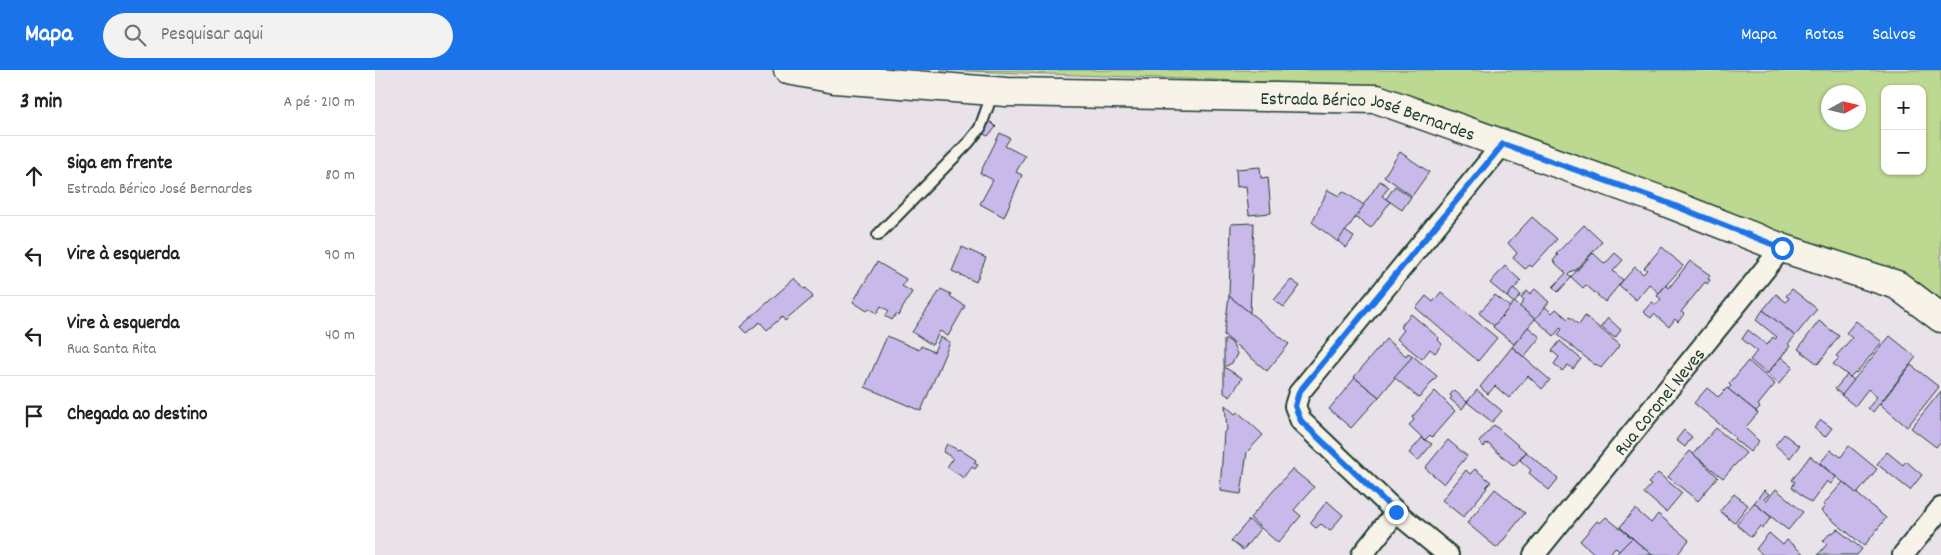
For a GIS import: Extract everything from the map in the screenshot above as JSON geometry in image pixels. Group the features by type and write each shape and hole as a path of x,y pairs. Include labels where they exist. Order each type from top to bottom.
{"main road":[{"name":"Estrada Bérico José Bernardes","path":"788,70 835,79 994,91 1377,99 1660,200 1782,248 1897,285 1941,318"}],"street":[{"path":"1448,555 1396,512 1301,421 1295,406 1299,392 1503,144"},
{"name":"Rua Coronel Neves","path":"1534,555 1782,248"},
{"path":"1903,555 1941,508"},
{"path":"1362,555 1396,512"}],"lane":[{"path":"878,235 969,142 980,128 994,91"}],"green space":[{"path":"940,70 1941,70 1941,301 1909,279 1377,86"}],"building":[{"path":"991,122 996,127 988,136 981,133"},
{"path":"1000,133 1010,138 1005,146 1025,156 1016,172 1022,175 1004,217 980,204 993,180 980,173"},
{"path":"1400,152 1429,172 1412,196 1384,176"},
{"path":"1260,167 1261,178 1268,177 1271,213 1249,215 1246,186 1237,187 1236,169"},
{"path":"1380,181 1389,187 1382,196 1390,202 1371,228 1355,217"},
{"path":"1395,186 1411,197 1402,210 1386,199"},
{"path":"1328,190 1339,196 1343,191 1364,205 1338,242 1312,222"},
{"path":"1532,217 1557,239 1532,267 1530,265 1525,269 1513,258 1517,253 1508,243"},
{"path":"1254,223 1250,313 1229,296 1231,224"},
{"path":"1584,225 1602,242 1575,271 1573,270 1568,275 1571,278 1558,292 1553,287 1566,273 1553,261 1558,255 1556,254"},
{"path":"1345,231 1354,237 1346,248 1338,241"},
{"path":"962,247 986,258 976,282 952,271"},
{"path":"1662,247 1683,266 1659,293 1649,284 1636,300 1619,285 1635,267 1643,274 1647,270 1644,268"},
{"path":"1593,253 1605,264 1615,253 1623,260 1613,271 1623,280 1605,302 1586,285 1583,288 1571,277"},
{"path":"1690,261 1710,275 1708,279 1710,280 1707,284 1705,282 1681,312 1684,314 1678,322 1675,319 1669,327 1654,314 1651,318 1643,312 1652,302 1656,305 1661,299 1657,296 1666,285 1669,288"},
{"path":"877,262 906,279 902,286 912,292 898,316 896,314 892,320 885,316 889,311 881,306 877,313 869,308 867,311 853,302"},
{"path":"1505,266 1521,281 1507,297 1490,283"},
{"path":"795,278 813,297 785,321 782,317 767,330 760,322 746,333 740,327"},
{"path":"1291,280 1300,286 1284,307 1274,300"},
{"path":"941,289 951,294 950,296 965,306 948,336 940,331 932,345 912,332"},
{"path":"1513,289 1521,295 1514,303 1507,297"},
{"path":"1535,289 1549,302 1535,319 1519,307 1524,301 1521,298 1527,291 1530,294"},
{"path":"1792,289 1817,309 1795,336 1763,310 1776,294 1786,302 1789,298 1786,296"},
{"path":"1441,292 1497,338 1478,361 1416,308 1426,296 1433,302"},
{"path":"1495,295 1510,307 1494,326 1479,313"},
{"path":"1229,296 1289,344 1267,371 1224,335"},
{"path":"1514,302 1535,319 1514,344 1493,327"},
{"path":"1545,307 1552,313 1556,309 1579,325 1585,316 1620,345 1601,368 1595,365 1558,335 1562,329 1560,328 1554,336 1535,319"},
{"path":"1763,310 1795,336 1788,344 1790,346 1767,374 1750,360 1757,351 1742,339 1748,330 1767,345 1773,337 1775,339 1777,337 1756,320"},
{"path":"1411,314 1439,338 1438,340 1442,344 1435,353 1430,349 1422,359 1397,339 1404,330 1400,327"},
{"path":"1608,318 1621,330 1615,338 1601,327"},
{"path":"1819,321 1839,336 1818,364 1798,349"},
{"path":"1856,321 1882,342 1856,373 1850,377 1833,364 1839,358 1836,356 1852,338 1846,333"},
{"path":"1528,327 1540,337 1524,357 1512,347"},
{"path":"887,336 919,350 921,346 934,352 940,337 950,342 921,411 865,387"},
{"path":"1890,336 1916,357 1873,412 1868,408 1877,397 1868,389 1855,406 1841,395"},
{"path":"1386,339 1406,356 1408,353 1413,356 1379,397 1354,377"},
{"path":"1224,340 1232,343 1237,354 1232,363 1226,366 1224,366"},
{"path":"1560,341 1581,359 1573,369 1568,365 1562,371 1554,364 1559,357 1552,351"},
{"path":"1512,347 1550,380 1542,389 1528,376 1509,398 1495,386 1488,394 1480,387"},
{"path":"1413,356 1437,376 1419,398 1394,377"},
{"path":"1781,357 1793,367 1779,384 1767,374"},
{"path":"1748,361 1775,384 1758,405 1760,407 1756,411 1728,389 1731,386 1729,384"},
{"path":"1911,365 1939,387 1907,427 1880,404"},
{"path":"1224,367 1242,378 1230,397 1224,393"},
{"path":"1847,375 1854,380 1842,395 1835,389"},
{"path":"1355,378 1379,397 1351,428 1329,409"},
{"path":"1707,388 1718,397 1727,388 1758,413 1745,428 1759,441 1750,452 1694,403"},
{"path":"1454,390 1467,402 1462,409 1450,399 1452,397 1450,395"},
{"path":"1477,390 1502,411 1492,422 1467,402"},
{"path":"1435,391 1455,411 1432,437 1430,435 1425,440 1409,425 1414,420 1412,417"},
{"path":"1941,391 1941,441 1936,447 1911,428"},
{"path":"1225,405 1235,414 1238,412 1263,435 1247,452 1241,494 1220,491 1224,432 1227,429"},
{"path":"1821,420 1832,428 1825,437 1814,428"},
{"path":"1494,425 1526,452 1514,466 1487,443 1484,447 1479,442"},
{"path":"1716,428 1746,453 1723,478 1693,454"},
{"path":"1684,430 1692,437 1685,447 1676,440"},
{"path":"1784,434 1799,446 1790,458 1775,445"},
{"path":"1422,438 1432,444 1418,461 1409,453"},
{"path":"1448,440 1467,456 1444,484 1425,468"},
{"path":"947,444 976,460 974,463 978,465 975,469 972,467 964,478 947,467 953,458 943,452"},
{"path":"1849,446 1877,469 1857,494 1820,463 1831,450 1841,457"},
{"path":"1690,451 1718,477 1698,501 1668,477"},
{"path":"1526,452 1558,479 1549,490 1529,473 1531,470 1520,460"},
{"path":"1887,452 1903,465 1906,461 1922,475 1910,490 1877,464"},
{"path":"1810,456 1836,477 1831,484 1827,481 1811,503 1792,487 1795,482 1792,480"},
{"path":"1292,469 1314,487 1294,510 1301,516 1278,543 1250,518"},
{"path":"1475,469 1491,482 1463,517 1442,500 1466,470 1470,474"},
{"path":"1658,473 1682,493 1666,512 1644,493 1651,485 1648,483"},
{"path":"1843,482 1886,518 1864,546 1821,511 1825,506 1823,505"},
{"path":"1495,489 1525,513 1497,548 1467,523"},
{"path":"1776,489 1803,512 1788,530 1754,503 1764,490 1769,494 1764,499 1766,501"},
{"path":"1734,494 1748,505 1734,523 1720,511"},
{"path":"1327,501 1343,515 1330,531 1321,524 1316,528 1310,523"},
{"path":"1754,503 1771,517 1763,528 1760,526 1751,537 1736,524"},
{"path":"1635,509 1651,523 1658,514 1689,540 1677,555 1652,555 1620,527"},
{"path":"1606,517 1632,538 1619,551 1615,547 1609,555 1596,555 1580,541 1597,521 1600,523"},
{"path":"1249,520 1260,529 1243,550 1231,541"},
{"path":"1837,529 1862,549 1857,555 1818,555 1827,544 1823,541 1831,532 1833,533"},
{"path":"1769,533 1783,545 1787,540 1805,555 1763,555 1756,549"},
{"path":"1632,538 1651,554 1652,555 1615,555"}],"route":[{"path":"1396,512 1301,421 1295,406 1299,392 1503,144 1660,200 1782,248"}]}
